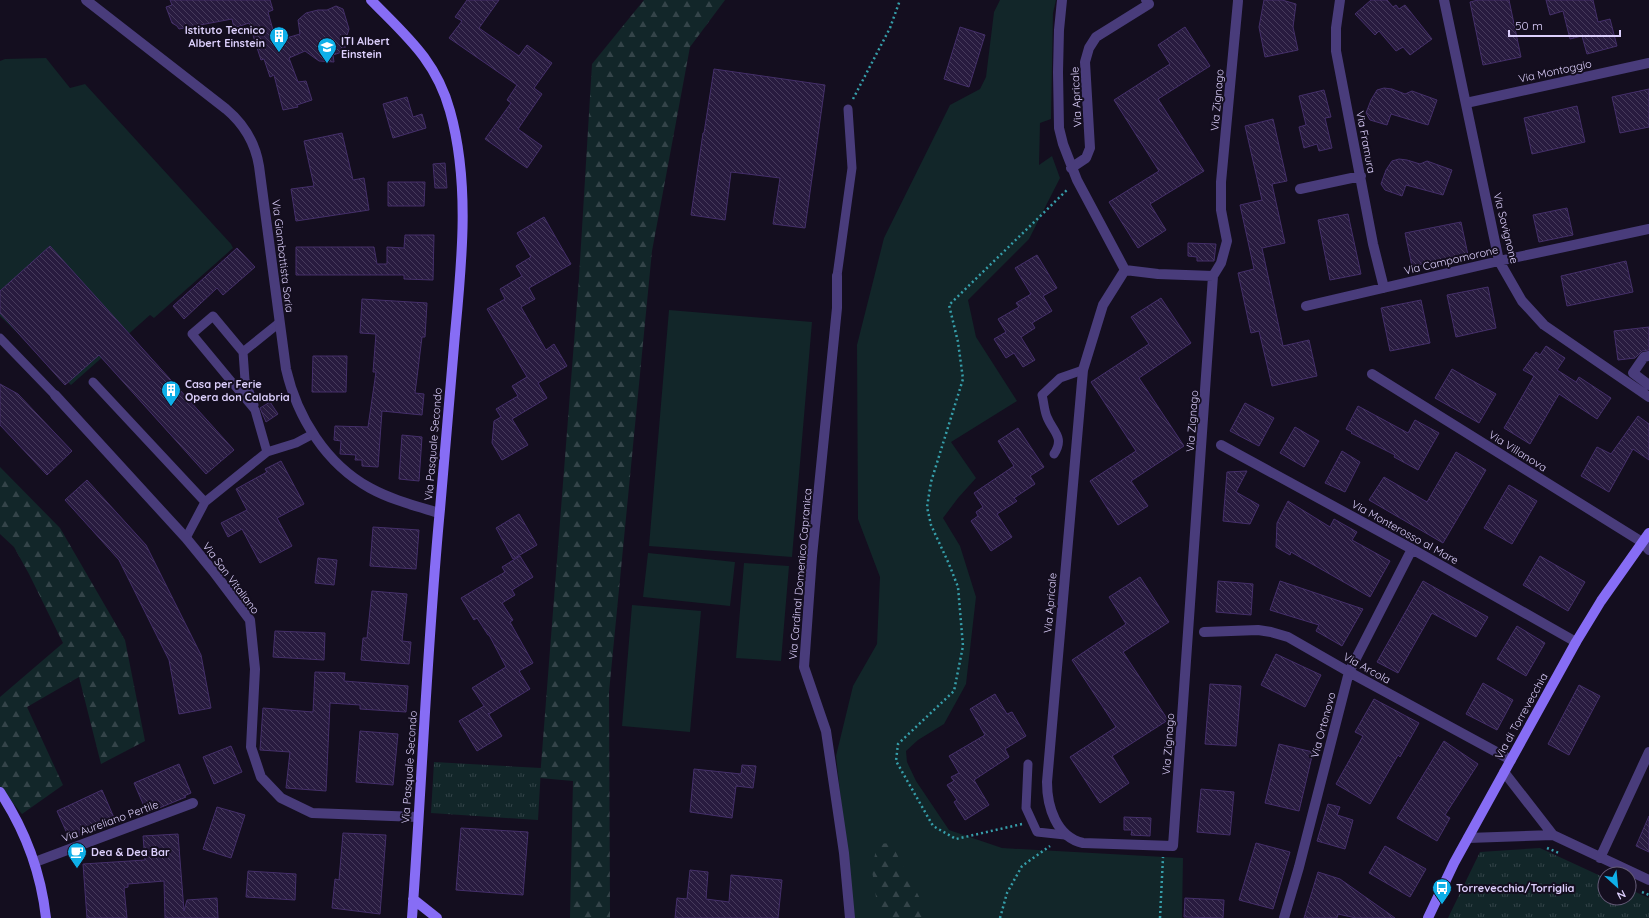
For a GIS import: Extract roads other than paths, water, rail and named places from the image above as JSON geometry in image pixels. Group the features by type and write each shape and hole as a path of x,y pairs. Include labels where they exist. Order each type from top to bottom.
{"street":[{"name":"Via Giambattista Soria","path":"86,0 232,114 247,132 255,151 259,166 288,381 313,434 337,463 364,484 400,501 439,513"},
{"name":"Via Pasquale Secondo","path":"372,0 421,53 437,74 450,109 458,148 462,197 462,242 459,287 439,513 412,918"},
{"name":"Via Apricale","path":"1062,0 1058,37 1060,128 1063,144 1071,168 1125,270 1103,305 1083,370 1047,782 1048,798 1052,810 1066,835"},
{"name":"Via Apricale","path":"1071,168 1086,158 1090,148 1085,62 1088,48 1096,37 1149,4 1146,0"},
{"name":"Via Framura","path":"1340,0 1336,28 1336,51 1373,244 1384,288"},
{"name":"Via Savignone","path":"1444,0 1499,261 1506,275 1522,301 1540,321 1649,397"},
{"name":"Via Zignago","path":"1066,835 1083,843 1168,846 1213,276 1221,263 1227,241 1221,210 1221,182 1238,1"},
{"name":"Via Montoggio","path":"1466,103 1649,63"},
{"path":"1300,189 1361,176"},
{"name":"Via Campomorone","path":"1306,306 1499,261 1649,229"},
{"path":"1125,270 1158,274 1213,276"},
{"name":"Via Cardinal Domenico Capranica","path":"837,276 837,308 812,556 804,667 826,731 844,853 850,918"},
{"path":"1649,356 1644,357 1633,373 1649,385"},
{"name":"Via Villanova","path":"1372,374 1646,546"},
{"name":"Via San Vitaliano","path":"55,395 186,538 250,620 255,669 251,747 261,777 281,798 312,813 418,817"},
{"name":"Via Monterosso al Mare","path":"1222,445 1412,549 1576,642"},
{"name":"Via di Torrevecchia","path":"1428,918 1441,888 1576,642 1601,601 1646,546 1649,533"},
{"name":"Via Ortonovo","path":"1284,918 1299,867 1349,672 1412,549"},
{"name":"Via Arcola","path":"1204,632 1246,630 1272,632 1296,641 1349,672 1511,760"},
{"path":"1600,858 1649,752"},
{"path":"1504,772 1553,836"},
{"path":"0,792 21,830 35,862 41,884 46,918"},
{"name":"Via Aureliano Pertile","path":"35,862 193,803"},
{"path":"1468,838 1553,836 1649,880"},
{"path":"413,899 437,918"}],"lane":[{"path":"837,276 852,168 848,109"},
{"path":"255,410 192,334 213,316 243,352 245,380 255,410 267,452"},
{"path":"243,352 279,323"},
{"path":"0,338 55,395"},
{"path":"1054,454 1058,447 1058,435 1047,417 1042,395 1060,378 1083,370"},
{"path":"93,382 204,502"},
{"path":"186,538 204,502 267,452 296,443 313,434"},
{"path":"1028,764 1026,808 1037,832 1066,835"}],"place":[{"name":"Istituto Tecnico Albert Einstein","path":"279,53"},
{"name":"ITI Albert Einstein","path":"327,64"},
{"name":"Casa per Ferie Opera don Calabria","path":"171,407"},
{"name":"Dea & Dea Bar","path":"77,869"},
{"name":"Torrevecchia/Torriglia","path":"1442,905"}]}
